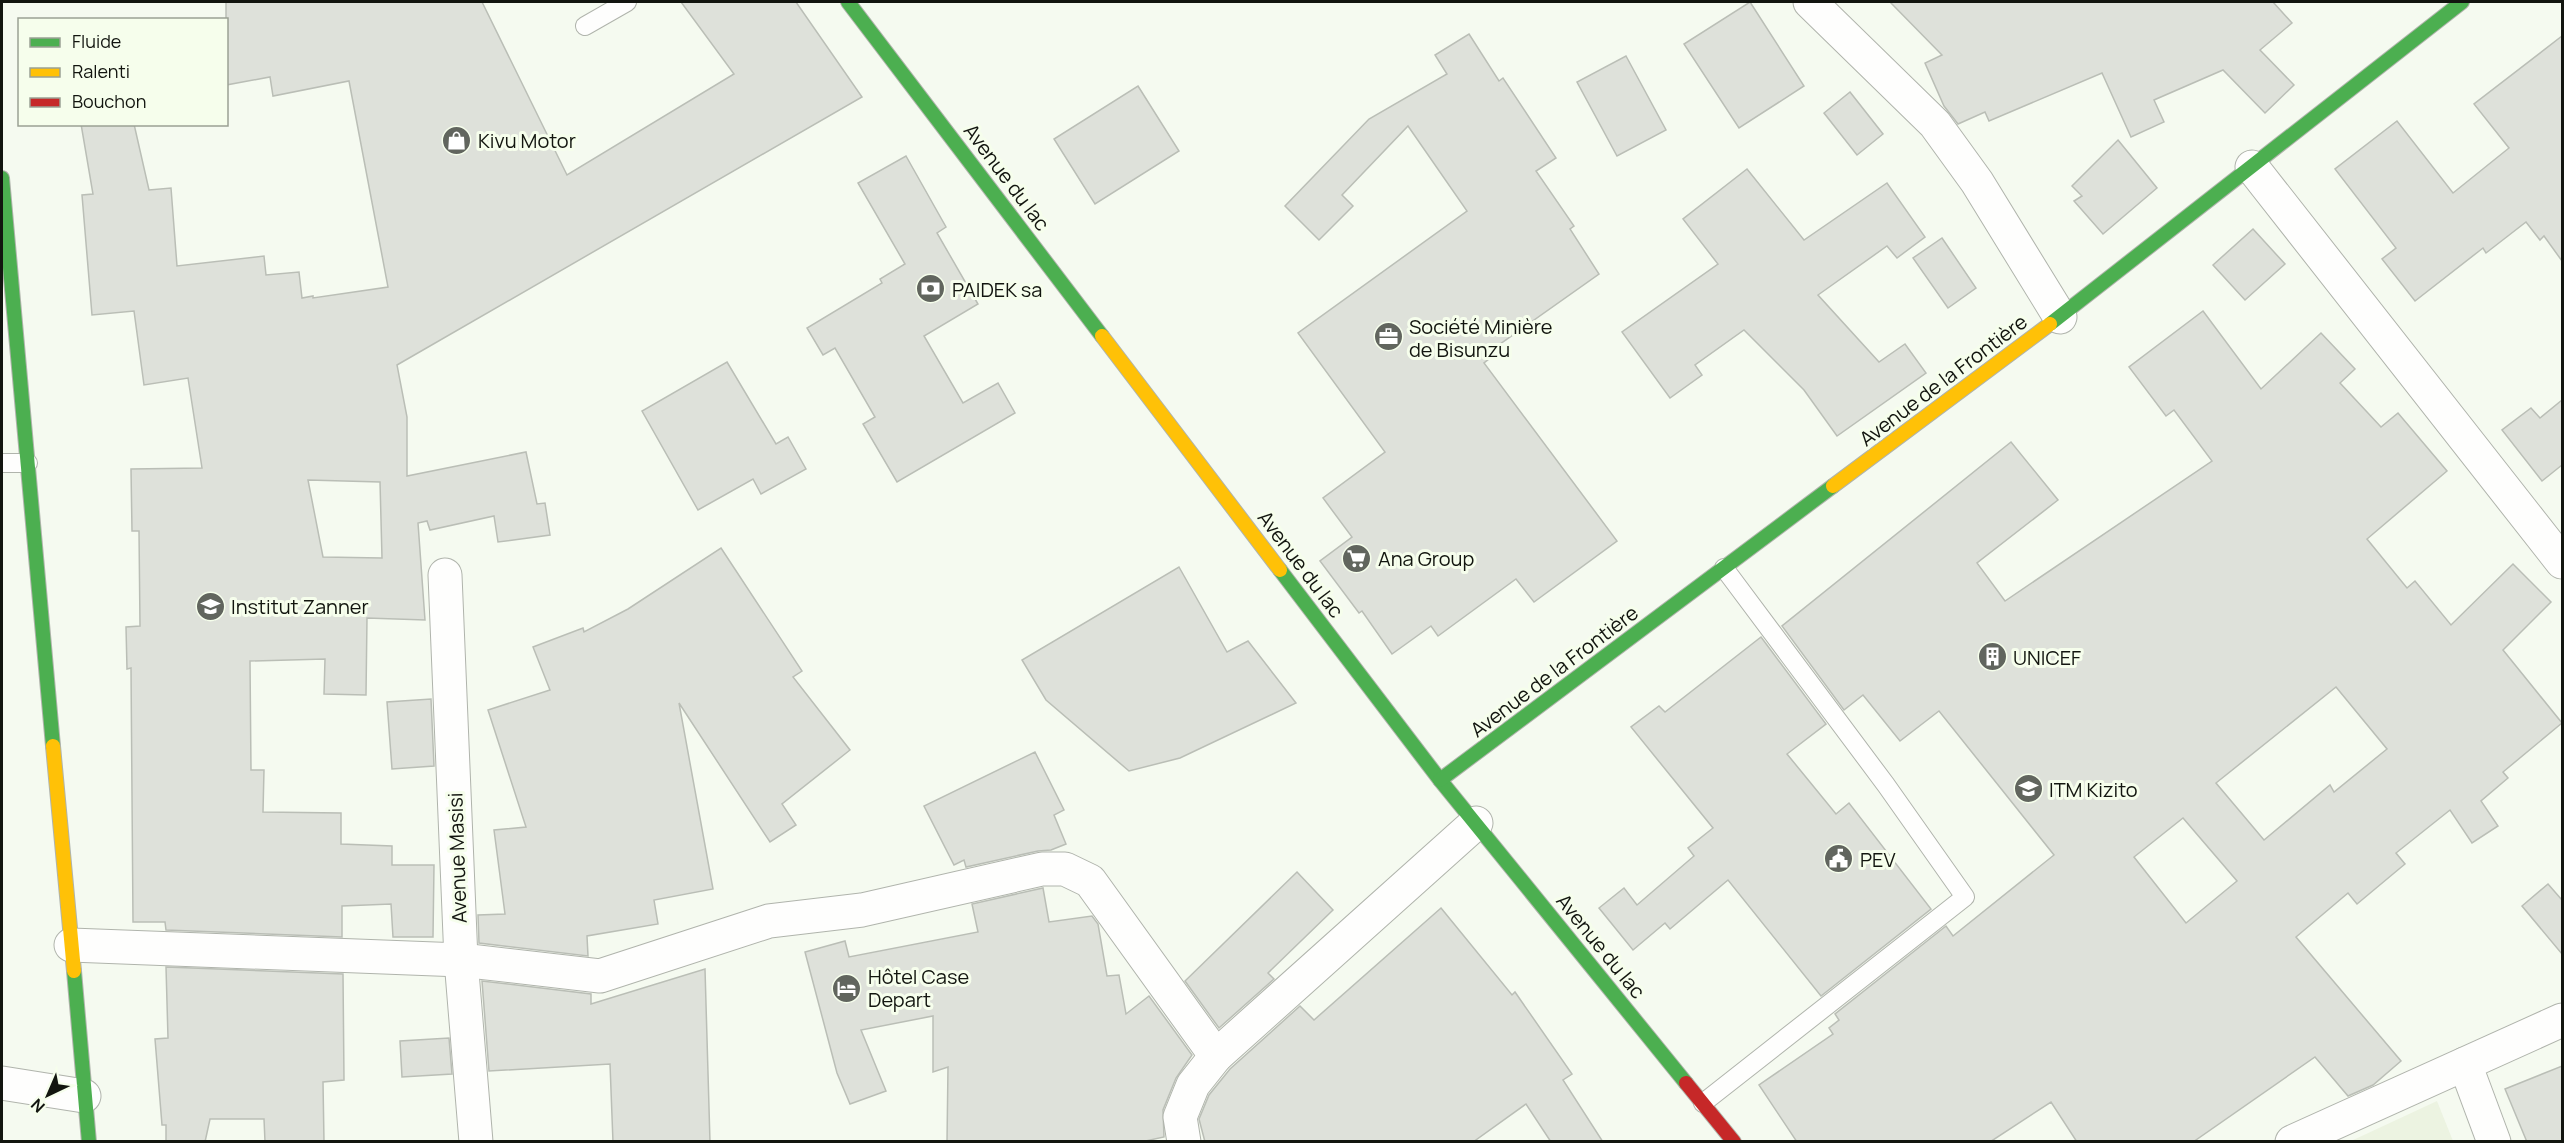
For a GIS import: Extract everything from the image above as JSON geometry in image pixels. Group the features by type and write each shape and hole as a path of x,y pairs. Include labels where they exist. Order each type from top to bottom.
{"main road":[{"name":"Avenue du lac","path":"848,2 1440,780 1734,1142"},
{"name":"Avenue de la Frontière","path":"1440,780 2060,317 2462,2"},
{"path":"2,178 88,1142"}],"street":[{"path":"1810,2 1935,124 1977,182 2060,317"},
{"path":"2252,167 2562,562"},
{"name":"Avenue Masisi","path":"445,575 461,960 476,1142"},
{"path":"1184,1142 1180,1117 1193,1085 1216,1056 1476,823"},
{"path":"71,945 461,960 600,976 769,921 862,910 1042,868 1065,869 1090,881 1216,1056"},
{"path":"2292,1142 2562,1020"},
{"path":"2465,1064 2494,1142"},
{"path":"2,1083 84,1096"}],"lane":[{"path":"585,26 627,2"},
{"path":"2,463 28,463"},
{"path":"1703,1103 1965,897 1879,776 1724,568"}],"shaded area":[{"path":"2437,1101 2453,1141 2351,1141"}],"building":[{"path":"226,2 482,2 567,175 734,74 681,2 796,2 862,97 397,365 407,417 407,476 526,452 537,504 545,503 550,535 498,542 494,516 430,530 427,521 418,523 425,620 367,618 366,695 324,694 325,659 250,661 251,770 264,770 263,812 341,813 341,844 392,846 392,865 434,865 433,937 393,937 391,904 342,906 342,937 166,930 165,922 133,922 131,668 127,669 126,627 140,626 139,531 132,531 131,469 202,468 188,378 144,385 134,311 92,315 82,195 93,194 81,126 134,126 149,190 171,188 177,266 264,256 266,275 299,272 302,298 388,287 349,81 273,96 270,77 228,85","holes":["308,480 380,482 382,558 323,557"]},
{"path":"1750,2 1804,86 1739,128 1684,44"},
{"path":"1890,2 2273,2 2292,23 2260,50 2294,85 2265,113 2223,70 2154,100 2164,122 2131,137 2102,73 1989,121 1985,112 1958,124 1944,106 1925,63 1942,55"},
{"path":"1469,34 1499,81 1503,78 1556,158 1536,171 1574,226 1570,229 1599,274 1496,347 1499,351 1484,363 1617,541 1534,602 1516,579 1438,636 1431,626 1392,654 1362,611 1359,613 1320,561 1352,537 1323,498 1385,452 1298,333 1467,211 1408,126 1342,195 1353,206 1319,240 1285,206 1369,119 1447,74 1435,55"},
{"path":"2562,36 2562,261 2544,236 2540,240 2526,222 2486,253 2483,248 2415,301 2382,259 2396,248 2335,169 2397,121 2453,193 2509,148 2474,104"},
{"path":"1626,56 1666,130 1617,156 1577,82"},
{"path":"1138,86 1179,151 1095,204 1054,139"},
{"path":"1850,92 1883,134 1857,155 1824,113"},
{"path":"2118,140 2157,188 2103,234 2074,201 2082,196 2072,186"},
{"path":"906,156 946,227 937,233 978,304 924,336 963,403 998,383 1015,413 897,482 863,424 875,417 835,348 823,355 807,328 882,283 880,279 905,264 858,183"},
{"path":"1747,169 1804,240 1887,183 1925,237 1897,258 1887,246 1818,295 1879,362 1905,344 1926,373 1837,436 1804,390 1744,330 1695,365 1702,375 1670,398 1622,332 1718,264 1683,219"},
{"path":"2253,229 2285,264 2245,300 2213,265"},
{"path":"1942,238 1976,288 1948,308 1913,258"},
{"path":"2203,311 2261,389 2321,333 2355,369 2340,383 2381,427 2398,413 2447,471 2367,539 2407,588 2415,581 2451,625 2513,564 2551,602 2503,650 2562,723 2503,772 2508,778 2481,801 2498,826 2472,843 2450,810 2396,853 2405,864 2357,904 2348,893 2296,937 2401,1061 2373,1085 2348,1096 2315,1057 2193,1142 2077,1142 2051,1102 1990,1142 1797,1142 1759,1085 1833,1034 1829,1028 1839,1020 1835,1014 1946,926 1953,936 2054,855 1939,711 1900,741 1863,695 1844,710 1782,626 2011,442 2058,500 1977,563 2005,601 2212,461 2174,410 2166,416 2129,367","holes":["2336,687 2387,749 2334,792 2330,785 2264,840 2216,783","2183,818 2237,881 2186,923 2134,857"]},
{"path":"727,362 776,444 788,437 806,469 761,494 753,479 698,510 642,411"},
{"path":"2562,400 2562,465 2542,481 2502,430 2531,408 2540,418"},
{"path":"721,548 802,671 793,677 850,750 782,804 796,825 770,842 679,703 713,889 654,900 658,924 587,936 588,956 479,943 478,915 505,914 494,830 526,827 488,710 550,690 533,647 583,628 584,632 628,609"},
{"path":"1179,567 1227,652 1248,641 1296,703 1180,758 1129,771 1046,700 1022,660"},
{"path":"1761,637 1826,724 1787,754 1836,814 1849,803 1931,909 1821,996 1728,880 1670,929 1665,923 1633,950 1599,908 1624,888 1637,905 1694,856 1688,848 1713,828 1631,727 1659,706 1665,712"},
{"path":"431,699 434,766 392,769 387,702"},
{"path":"1035,752 1064,810 1054,815 1066,844 1051,850 966,867 964,860 954,865 924,806"},
{"path":"1297,872 1333,910 1268,973 1274,979 1219,1028 1185,981"},
{"path":"2548,884 2562,900 2562,954 2522,906"},
{"path":"1043,888 1049,922 1092,916 1098,924 1107,976 1119,975 1126,1014 1149,996 1192,1055 1176,1078 1163,1110 1164,1137 1141,1142 947,1142 948,1067 933,1072 933,1016 861,1030 886,1091 850,1104 837,1073 805,952 845,941 849,957 978,932 972,904"},
{"path":"1441,908 1512,995 1515,992 1572,1074 1563,1080 1603,1142 1551,1142 1526,1104 1473,1142 1205,1142 1199,1119 1209,1095 1230,1069 1300,1006 1314,1020"},
{"path":"166,967 343,974 344,1080 323,1082 324,1142 265,1142 264,1119 210,1119 205,1142 166,1142 166,1125 162,1125 155,1039 168,1038"},
{"path":"705,969 710,1142 613,1142 610,1064 489,1071 482,981 591,994 591,1004"},
{"path":"449,1038 452,1074 402,1077 400,1041"},
{"path":"2562,1066 2562,1142 2527,1142 2505,1089"}],"traffic: fast":[{"path":"848,2 1102,336"},
{"path":"2050,324 2462,2"},
{"path":"2,178 53,746"},
{"path":"1440,780 1833,486"},
{"path":"1280,570 1440,780 1686,1083"},
{"path":"74,971 89,1142"}],"traffic: slow":[{"path":"1833,486 2050,324"},
{"path":"1102,336 1280,570"},
{"path":"53,746 74,971"}],"traffic: jam":[{"path":"1686,1083 1734,1142"}],"place":[{"name":"Kivu Motor","path":"457,140"},
{"name":"PAIDEK sa","path":"931,289"},
{"name":"Société Minière de Bisunzu","path":"1388,337"},
{"name":"Ana Group","path":"1357,558"},
{"name":"Institut Zanner","path":"210,606"},
{"name":"UNICEF","path":"1992,657"},
{"name":"ITM Kizito","path":"2028,789"},
{"name":"PEV","path":"1839,859"},
{"name":"Hôtel Case Depart","path":"847,988"}]}
